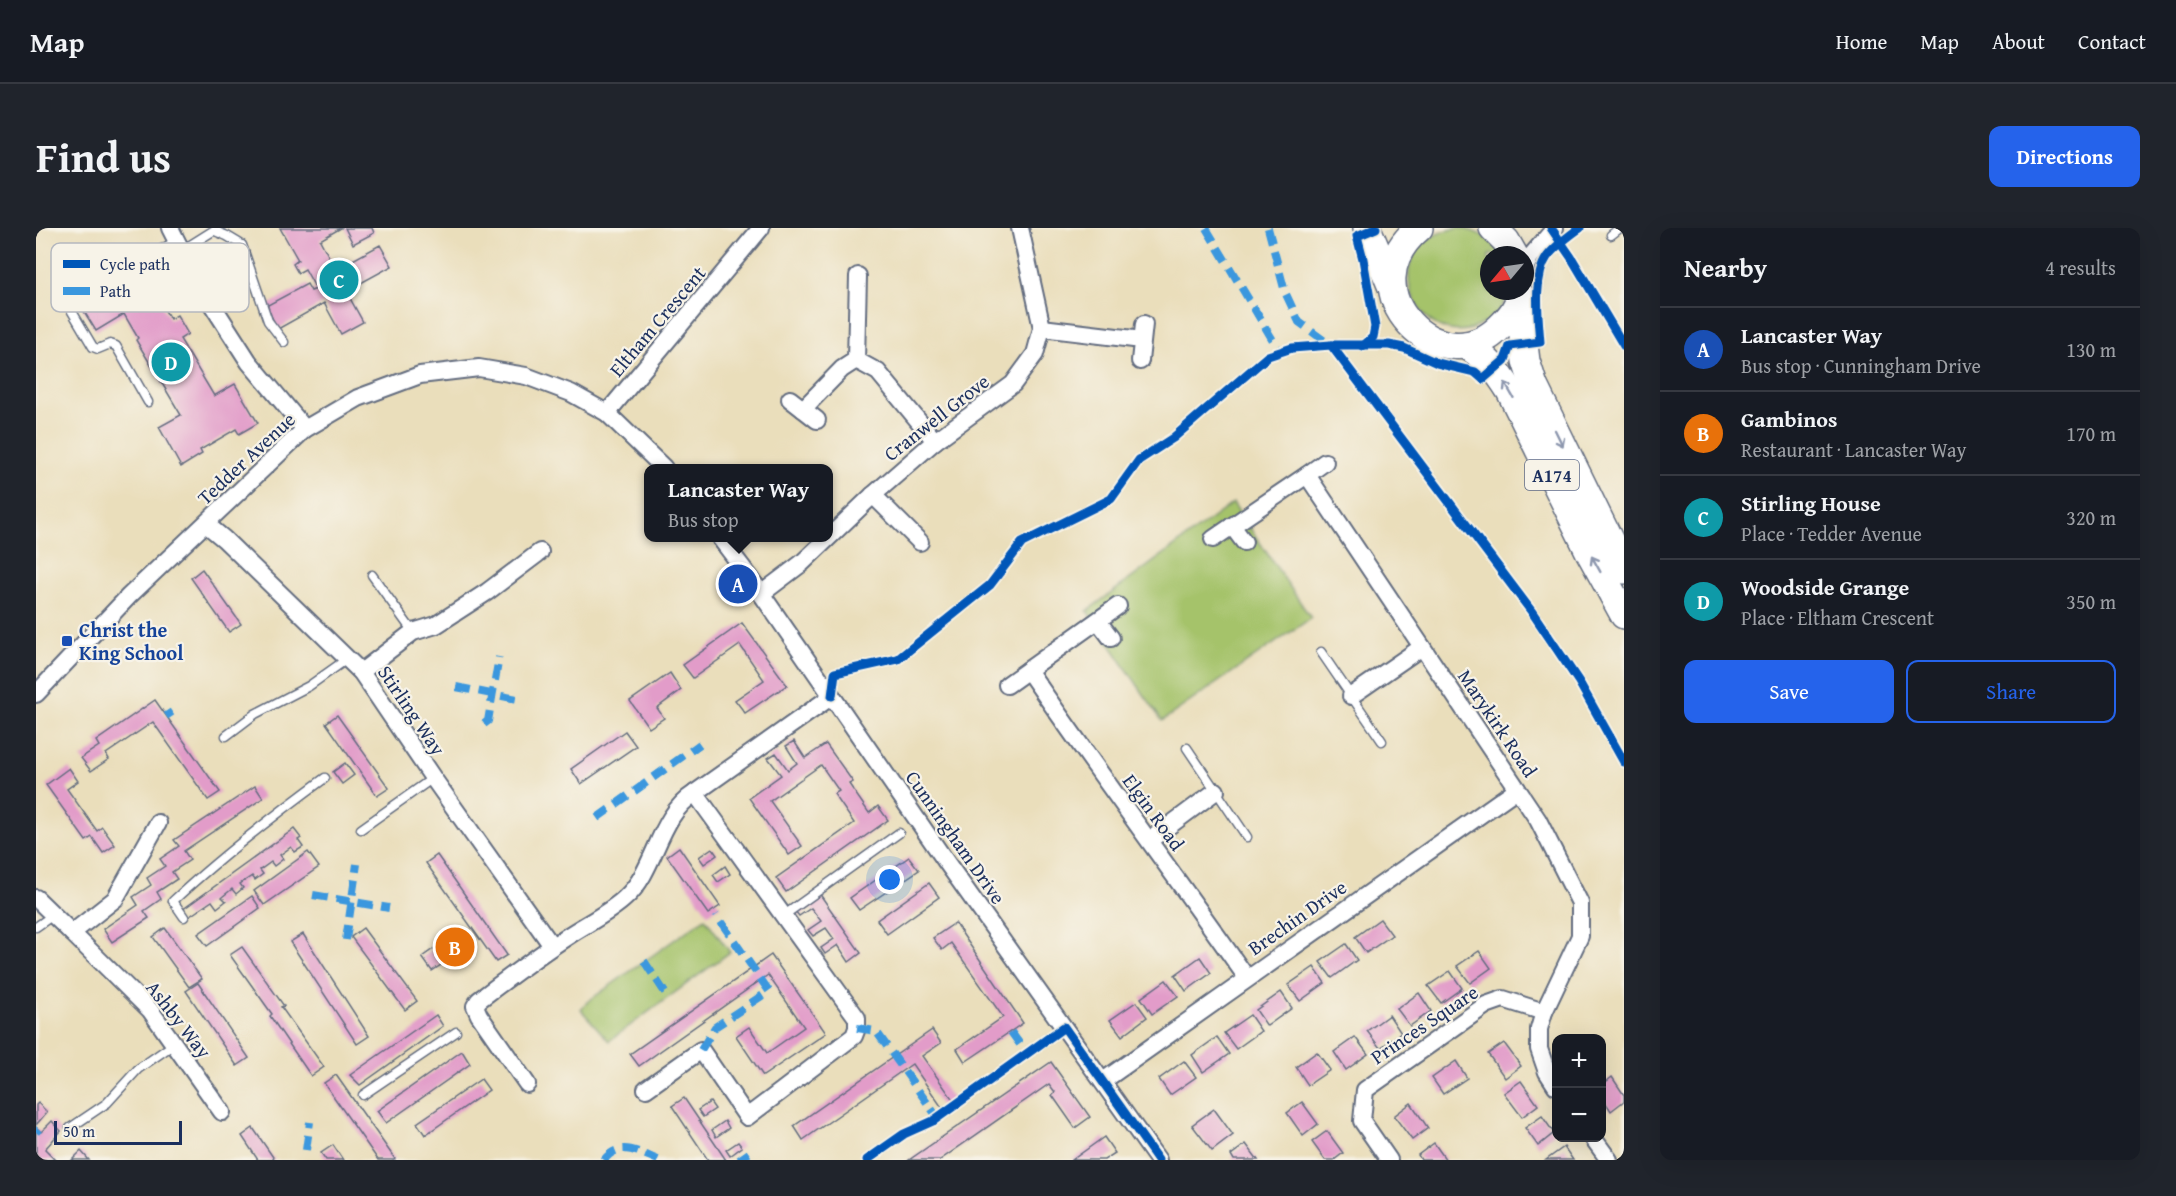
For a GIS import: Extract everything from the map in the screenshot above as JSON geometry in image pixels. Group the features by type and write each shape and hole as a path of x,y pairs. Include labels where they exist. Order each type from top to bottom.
{"main road":[{"name":"A174","path":"1367,228 1392,286 1395,302 1401,314 1414,329 1431,339 1449,345 1466,345 1485,338 1499,329 1510,317 1518,300"},
{"name":"A174","path":"1392,286 1394,263 1399,249 1419,228"},
{"path":"1493,228 1509,246"},
{"name":"A174","path":"1520,300 1526,361 1534,386 1624,570"},
{"name":"A174","path":"1466,345 1496,369 1509,391 1590,553 1624,615"}],"street":[{"name":"Eltham Crescent","path":"607,413 761,228"},
{"name":"Cranwell Grove","path":"833,533 935,441 1013,384 1035,354 1042,328 1020,228"},
{"path":"1534,252 1555,228"},
{"path":"856,360 858,276"},
{"path":"217,312 249,362 305,429"},
{"path":"1042,328 1143,332 1140,361"},
{"path":"817,420 796,404 856,360"},
{"path":"856,360 878,372 935,441"},
{"name":"Tedder Avenue","path":"36,694 129,596 305,429 357,398 420,375 479,368 526,376 571,393 607,413"},
{"path":"607,413 660,464"},
{"path":"1213,539 1325,462"},
{"name":"Marykirk Road","path":"1307,475 1538,820 1580,903 1580,936 1544,1012"},
{"path":"873,495 920,542"},
{"name":"Stirling Way","path":"206,524 224,538 361,672 552,946"},
{"path":"1232,526 1244,542"},
{"name":"Cunningham Drive","path":"724,542 947,863 1158,1160"},
{"name":"Cranwell Grove","path":"761,594 802,563 824,542"},
{"path":"361,672 413,632 435,625 487,592 540,552"},
{"path":"1007,685 1118,606"},
{"path":"1098,621 1111,638"},
{"path":"1351,696 1422,647"},
{"name":"Elgin Road","path":"1028,670 1247,978"},
{"path":"527,1084 479,1015 475,1006 479,1000 552,946 625,899 637,885 650,863 673,812 694,793 832,696"},
{"name":"Brechin Drive","path":"1103,1081 1517,789"},
{"path":"1150,840 1216,791"},
{"path":"646,1089 701,1050 747,1117 854,1036 857,1028 857,1018 694,793"},
{"path":"72,933 115,899 158,823"},
{"name":"Ashby Way","path":"36,898 150,1010 222,1112"},
{"name":"Princes Square","path":"1389,1160 1362,1121 1365,1090 1486,1005 1503,999 1544,1012"},
{"path":"1544,1012 1539,1029 1539,1049 1547,1072 1552,1079"},
{"path":"1596,1142 1609,1160"}],"lane":[{"path":"1611,235 1620,228"},
{"path":"176,240 216,230 239,243"},
{"path":"249,265 268,321 284,342"},
{"path":"72,312 93,347 98,349 110,344 116,346 148,402"},
{"path":"372,574 413,632"},
{"path":"1321,652 1382,741"},
{"path":"226,736 255,714 309,686 347,658"},
{"path":"1187,748 1247,837"},
{"path":"184,917 173,901 258,827 325,778"},
{"path":"361,829 433,778"},
{"path":"782,916 899,833"},
{"path":"36,927 53,915"},
{"path":"363,1095 456,1032"},
{"path":"70,1128 107,1103 138,1069 174,1044"}],"green space":[{"path":"1459,228 1484,237 1495,246 1480,246 1480,300 1505,300 1499,310 1484,323 1460,331 1440,326 1423,314 1412,295 1409,274 1415,254 1431,237"},
{"path":"1233,503 1311,618 1162,721 1087,611"},
{"path":"705,918 730,952 609,1041 581,1010 587,1002"}],"building":[{"path":"280,228 341,228 320,240 339,276 344,274 340,267 380,245 392,266 346,291 363,322 341,334 324,303 278,329 266,306 307,284 311,291 316,289 305,269 298,273 293,264 298,260"},
{"path":"345,228 372,228 374,233 353,244"},
{"path":"84,312 166,312 170,319 177,315 188,334 180,339 214,396 235,384 258,423 239,434 236,429 200,450 202,454 181,467 159,427 181,415 136,340 138,338 124,314 96,331"},
{"path":"202,569 241,624 229,632 191,578"},
{"path":"742,623 787,685 745,713 735,700 764,680 740,645 693,678 683,665"},
{"path":"670,673 681,690 657,708 664,718 649,728 630,701"},
{"path":"155,700 220,792 208,800 153,722 106,754 109,759 91,771 81,758 99,746 96,741"},
{"path":"337,715 389,788 377,796 326,723"},
{"path":"625,731 636,746 581,784 571,769"},
{"path":"794,741 805,758 826,744 853,782 849,784 869,813 878,806 888,820 786,892 776,878 854,823 834,794 839,791 821,765 770,801 802,846 789,855 749,798 781,775 768,758 776,753 788,770 797,763 786,746"},
{"path":"345,763 354,775 342,784 333,772"},
{"path":"69,768 78,781 67,789 97,831 102,827 115,845 103,853 92,837 86,841 46,785"},
{"path":"255,786 263,798 184,851 190,860 172,872 177,879 157,892 161,899 144,911 149,918 112,942 103,929 138,905 133,897 151,885 147,878 165,866 160,859 179,846 174,840"},
{"path":"294,829 301,838 298,840 303,847 295,852 291,847 280,855 283,859 274,866 271,862 260,870 263,874 255,880 252,876 240,884 243,888 236,894 232,889 222,897 226,901 217,908 212,901 187,918 182,910"},
{"path":"679,847 720,906 708,914 667,856"},
{"path":"712,848 717,855 704,864 699,857"},
{"path":"308,852 319,867 264,905 254,891"},
{"path":"437,855 507,955 496,962 426,863"},
{"path":"909,857 919,870 859,910 850,898"},
{"path":"725,866 730,874 718,882 713,875"},
{"path":"929,883 939,897 887,934 877,920"},
{"path":"819,893 861,953 849,962 838,945 825,954 821,948 834,939 826,928 813,936 808,930 821,921 811,908 799,916 795,911"},
{"path":"252,896 260,908 207,946 198,934"},
{"path":"1380,919 1392,935 1366,953 1355,937"},
{"path":"955,923 1023,1023 965,1062 957,1049 1003,1017 951,943 942,950 933,938"},
{"path":"165,928 202,979 189,987 153,937"},
{"path":"363,928 417,1001 405,1010 351,937"},
{"path":"303,934 369,1036 357,1044 290,942"},
{"path":"453,935 463,950 432,971 422,957"},
{"path":"1346,944 1357,960 1332,978 1320,962"},
{"path":"242,947 324,1067 311,1076 270,1016 272,1014 230,955"},
{"path":"1479,951 1491,968 1470,983 1457,966"},
{"path":"771,955 826,1033 763,1076 736,1036 749,1027 767,1053 804,1027 768,975 639,1066 630,1054"},
{"path":"1200,957 1211,973 1186,991 1175,975"},
{"path":"1314,967 1325,983 1300,1001 1288,985"},
{"path":"1450,971 1462,988 1441,1003 1428,986"},
{"path":"1166,980 1178,996 1152,1014 1141,998"},
{"path":"198,983 249,1058 237,1066 186,991"},
{"path":"1281,992 1292,1008 1267,1026 1256,1010"},
{"path":"1419,993 1431,1011 1410,1026 1397,1009"},
{"path":"1136,1002 1147,1017 1122,1036 1110,1020"},
{"path":"436,1015 443,1026 360,1085 350,1075"},
{"path":"1250,1015 1261,1031 1236,1049 1224,1033"},
{"path":"1389,1015 1401,1033 1380,1048 1367,1031"},
{"path":"932,1030 941,1043 922,1056 954,1101 943,1109 912,1064 803,1140 794,1126"},
{"path":"1217,1037 1229,1054 1203,1072 1192,1055"},
{"path":"1355,1037 1368,1054 1346,1070 1334,1052"},
{"path":"1504,1043 1521,1066 1505,1078 1488,1054"},
{"path":"462,1051 470,1064 386,1123 377,1111"},
{"path":"1317,1052 1330,1070 1308,1085 1296,1067"},
{"path":"1184,1061 1196,1077 1170,1095 1159,1079"},
{"path":"1456,1061 1467,1078 1443,1094 1432,1078"},
{"path":"1051,1062 1090,1117 1075,1128 1052,1095 1055,1092 1049,1084 940,1160 909,1160"},
{"path":"336,1075 394,1160 378,1160 324,1083"},
{"path":"1612,1077 1624,1095 1624,1101 1611,1111 1606,1103 1606,1082"},
{"path":"481,1079 489,1090 425,1135 417,1123"},
{"path":"1521,1081 1538,1105 1522,1117 1504,1093"},
{"path":"684,1098 726,1160 708,1160 672,1106"},
{"path":"710,1102 715,1109 703,1117 698,1110"},
{"path":"1302,1102 1318,1124 1303,1136 1287,1113"},
{"path":"38,1103 47,1112 36,1125 36,1105"},
{"path":"1411,1103 1428,1128 1412,1140 1394,1116"},
{"path":"1214,1109 1233,1135 1212,1151 1192,1125"},
{"path":"1542,1116 1552,1130 1552,1135 1538,1146 1525,1128"},
{"path":"52,1121 61,1131 45,1149 56,1160 41,1160 36,1155 36,1127 41,1132"},
{"path":"725,1121 729,1128 716,1137 712,1130"},
{"path":"253,1128 275,1160 258,1160 242,1136"},
{"path":"1327,1131 1343,1153 1334,1160 1325,1160 1312,1142"},
{"path":"1104,1137 1115,1153 1104,1160 1072,1160"},
{"path":"738,1142 742,1147 730,1156 726,1150"},
{"path":"1434,1143 1446,1160 1421,1160 1418,1155"},
{"path":"1246,1144 1258,1160 1234,1160 1231,1155"},
{"path":"333,1145 343,1160 326,1160 321,1153"},
{"path":"1564,1147 1573,1160 1546,1160"},
{"path":"81,1151 89,1160 72,1160"}],"marked path":[{"path":"1206,228 1280,352"},
{"path":"1268,228 1285,292 1299,322 1330,345"},
{"path":"484,724 488,721 499,657"},
{"path":"456,687 522,700"},
{"path":"166,716 172,712"},
{"path":"597,818 700,744"},
{"path":"346,940 357,864"},
{"path":"313,895 389,908"},
{"path":"701,1050 715,1027 769,991 716,915"},
{"path":"644,961 668,997"},
{"path":"857,1028 876,1031 938,1118"},
{"path":"1011,1032 1027,1054"},
{"path":"306,1150 310,1122"},
{"path":"36,1132 39,1129"},
{"path":"604,1160 616,1150 623,1149 636,1151 658,1160"},
{"path":"739,1160 749,1153"}],"cycle path":[{"path":"1363,346 1373,337 1375,327 1357,236 1376,228"},
{"path":"1551,228 1624,346"},
{"path":"832,696 835,673 898,659 990,585 1022,543 1111,499 1139,460 1173,438 1268,356 1292,348 1389,345 1404,348 1437,363 1475,372 1483,379 1505,360 1510,346 1540,342 1537,298 1543,265 1554,249 1580,228"},
{"path":"1331,345 1532,612 1579,682 1624,762"},
{"path":"867,1160 904,1134 933,1121 1064,1027 1158,1160"}],"place":[{"name":"Stirling House","path":"339,280"},
{"name":"Woodside Grange","path":"171,362"},
{"name":"Lancaster Way","path":"738,584"},
{"name":"Christ the King School","path":"67,641"},
{"name":"Gambinos","path":"455,947"}]}
